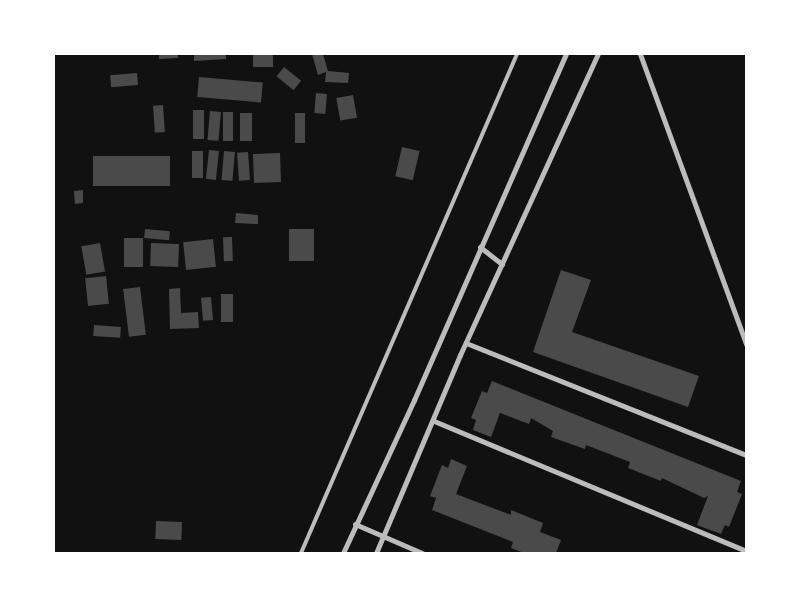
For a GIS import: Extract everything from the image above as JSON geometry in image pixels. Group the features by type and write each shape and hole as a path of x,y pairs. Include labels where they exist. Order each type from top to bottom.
{"street":[{"path":"343,553 414,400 566,54"},
{"path":"376,553 466,343 598,54"},
{"path":"640,54 746,344"},
{"path":"480,247 502,264"},
{"path":"466,343 746,455"},
{"path":"434,421 746,551"},
{"path":"355,524 422,553"}],"lane":[{"path":"301,553 517,54"}],"building":[{"path":"159,54 178,54 178,58 159,59"},
{"path":"194,54 226,54 226,59 194,61"},
{"path":"253,54 273,54 273,67 253,67"},
{"path":"312,54 323,54 328,71 349,73 348,83 325,82 326,72 318,75"},
{"path":"284,67 301,81 294,90 276,76"},
{"path":"137,73 138,85 111,87 110,75"},
{"path":"199,77 263,83 261,103 197,97"},
{"path":"316,93 327,94 325,114 314,113"},
{"path":"353,95 357,118 340,121 336,98"},
{"path":"163,105 165,132 155,133 153,106"},
{"path":"193,110 204,110 204,139 193,139"},
{"path":"210,111 221,112 218,141 207,140"},
{"path":"223,112 233,112 233,141 223,141"},
{"path":"240,113 252,113 252,141 240,141"},
{"path":"295,113 305,113 305,143 295,143"},
{"path":"402,147 420,151 413,180 395,176"},
{"path":"209,150 219,151 216,180 206,179"},
{"path":"192,151 203,151 203,178 192,178"},
{"path":"224,151 235,152 232,181 221,180"},
{"path":"248,152 250,180 239,181 237,153"},
{"path":"280,153 281,182 254,183 253,154"},
{"path":"93,156 170,156 170,186 93,186"},
{"path":"83,190 83,203 75,204 74,191"},
{"path":"236,213 258,215 258,224 235,223"},
{"path":"145,229 170,231 169,240 144,238"},
{"path":"289,229 314,229 314,261 289,261"},
{"path":"223,237 232,237 233,261 224,261"},
{"path":"124,238 143,238 143,267 124,267"},
{"path":"213,239 216,267 186,270 183,242"},
{"path":"100,243 105,272 86,275 81,246"},
{"path":"151,243 179,244 178,267 150,266"},
{"path":"561,270 591,280 572,332 699,376 688,407 533,352"},
{"path":"106,276 109,304 88,306 85,278"},
{"path":"140,287 146,335 129,337 123,289"},
{"path":"180,288 181,313 198,312 199,328 170,329 169,289"},
{"path":"221,294 233,294 233,322 221,322"},
{"path":"211,297 213,320 203,321 201,298"},
{"path":"94,325 121,327 120,338 93,336"},
{"path":"492,381 741,481 737,492 742,494 729,527 725,525 721,534 697,525 708,496 704,498 662,478 661,481 628,468 630,462 586,445 585,449 551,437 553,431 531,418 529,424 500,413 491,437 473,430 476,420 471,418 482,391 487,393"},
{"path":"451,459 467,466 456,494 511,515 511,510 543,523 540,532 561,540 556,553 524,553 511,548 513,542 432,510 436,498 430,496 442,465 448,468"},
{"path":"156,521 182,522 181,540 155,539"}]}
